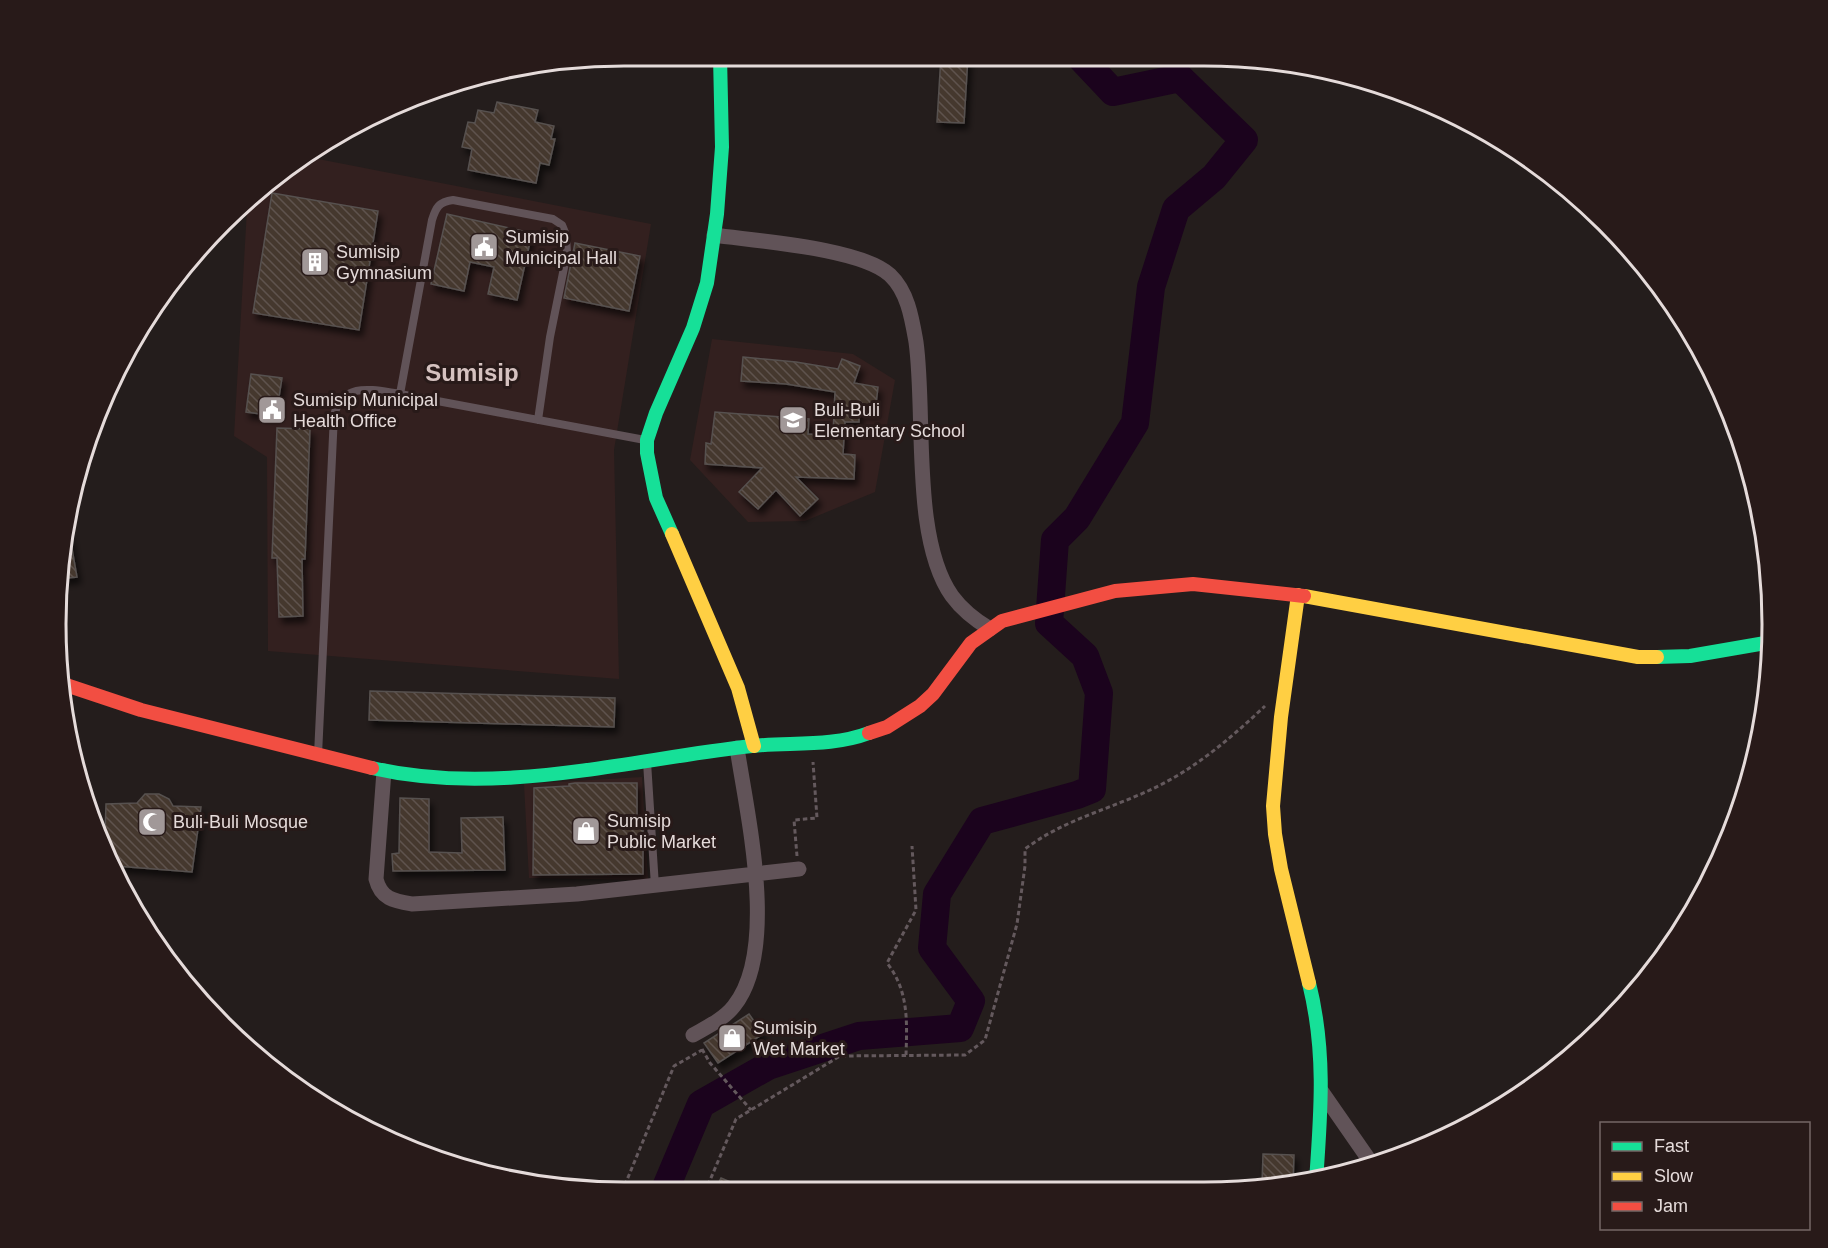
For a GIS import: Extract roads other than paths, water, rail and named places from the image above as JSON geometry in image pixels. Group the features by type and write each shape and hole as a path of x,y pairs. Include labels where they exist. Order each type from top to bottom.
{"street":[{"path":"721,66 722,147 707,284 693,328 656,413 647,440 649,471 656,498 734,678 754,746"},
{"path":"714,235 828,251 852,257 872,263 890,275 900,287 911,314 918,360 924,477 932,548 947,588 953,597 968,614 990,629"},
{"path":"70,686 141,710 318,756 384,771 458,780 494,779 754,746 812,744 857,738 887,727 908,715 933,694 971,643 1002,621 1115,591 1193,584 1298,595 1638,657 1690,656 1761,644"},
{"path":"1298,595 1285,688 1274,795 1275,834 1281,869 1317,1016 1322,1092 1317,1170"},
{"path":"693,1035 720,1020 734,1006 746,986 754,962 757,931 756,874 737,748"},
{"path":"384,771 376,879 378,888 384,896 394,902 412,904 458,902 655,886 799,869"},
{"path":"1322,1092 1367,1157"}],"lane":[{"path":"400,394 436,207 443,201 465,202 553,219 562,225 566,235 567,253 550,337 538,420"},
{"path":"318,756 334,415 337,404 347,394 354,390 367,390 400,394 647,440"},
{"path":"647,761 655,886"}],"waterway":[{"path":"668,1182 701,1104 768,1066 859,1036 960,1028 971,1001 932,948 937,894 982,821 1092,789 1099,693 1085,656 1049,623 1055,540 1077,518 1135,423 1151,287 1176,209 1214,177 1244,140 1180,78 1113,92 1088,66"}],"place":[{"name":"Sumisip Municipal Hall","path":"484,247"},
{"name":"Sumisip Gymnasium","path":"315,262"},
{"name":"Sumisip Municipal Health Office","path":"272,410"},
{"name":"Buli-Buli Elementary School","path":"793,420"},
{"name":"Buli-Buli Mosque","path":"152,822"},
{"name":"Sumisip Public Market","path":"586,831"},
{"name":"Sumisip Wet Market","path":"732,1038"}],"district":[{"name":"Sumisip","path":"472,372"}]}
